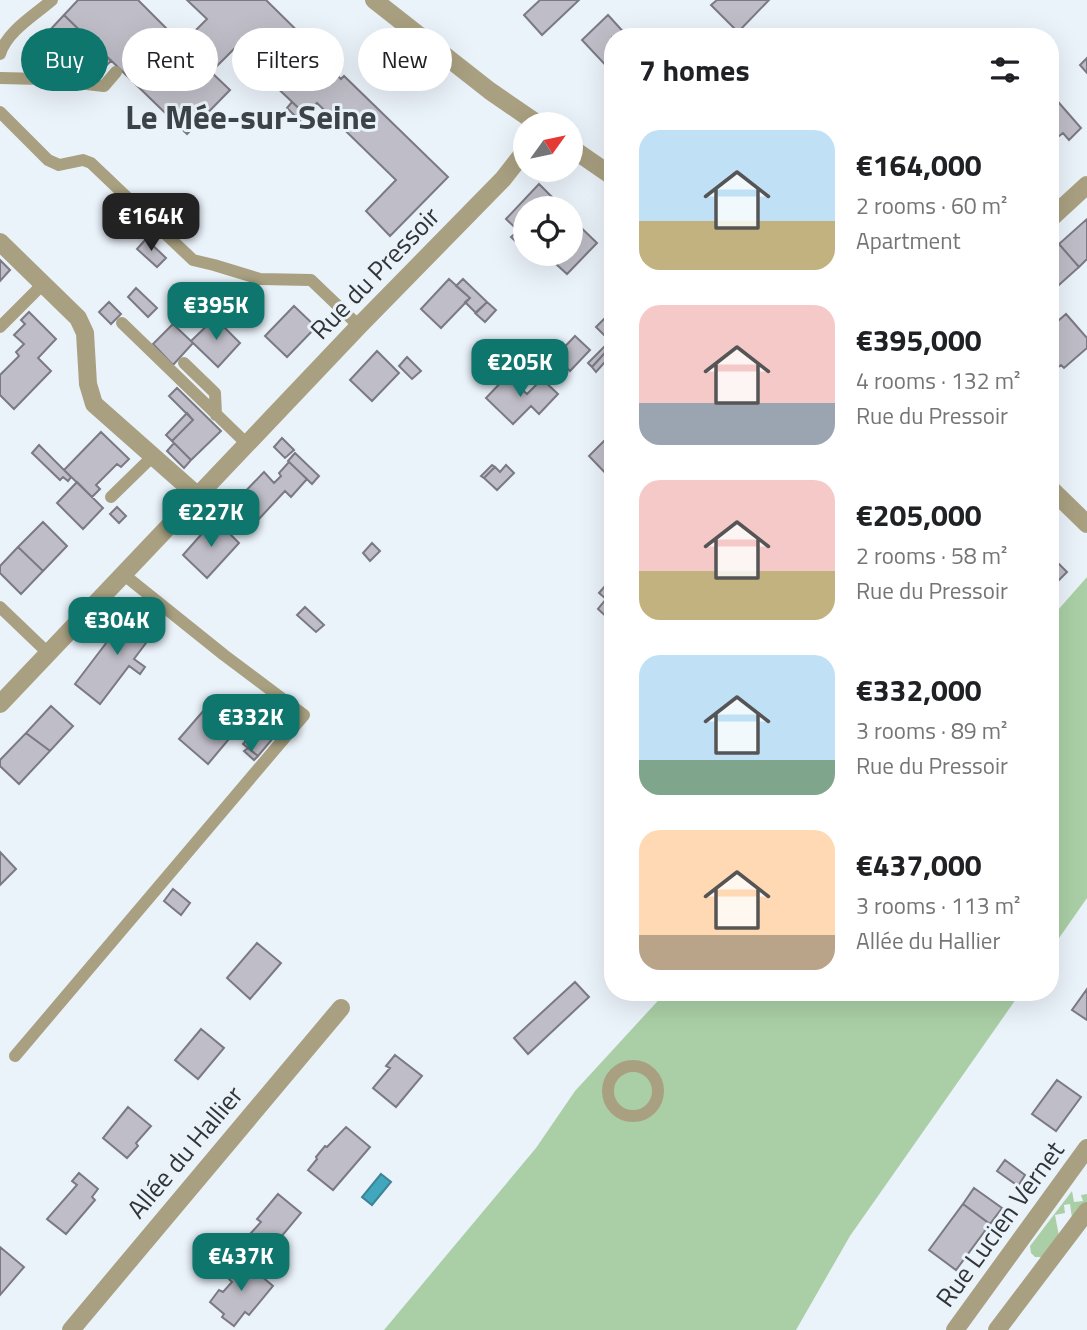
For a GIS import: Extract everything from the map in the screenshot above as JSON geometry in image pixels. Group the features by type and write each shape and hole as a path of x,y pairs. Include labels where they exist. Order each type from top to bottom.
{"street":[{"path":"374,0 521,112"},
{"path":"583,156 604,170"},
{"name":"Rue du Pressoir","path":"0,704 513,166"},
{"path":"1059,211 1087,185"},
{"path":"0,242 78,317 85,333 88,384 94,404 198,496"},
{"path":"1059,497 1087,524"},
{"name":"Allée du Hallier","path":"71,1330 341,1008"},
{"name":"Rue Lucien Vernet","path":"955,1330 1087,1148"},
{"path":"997,1330 1087,1211"}],"lane":[{"path":"0,54 12,35 52,0"},
{"path":"0,78 43,79 104,86 116,72"},
{"path":"0,112 48,160 59,165 83,160 91,163 193,260 260,279 311,280 359,326"},
{"path":"0,327 43,284"},
{"path":"122,323 247,444"},
{"path":"184,363 215,393 216,415"},
{"path":"111,497 153,456"},
{"path":"15,1056 304,715 123,574"},
{"path":"0,607 48,653"},
{"path":"637,1066 652,1074 658,1091 657,1099 646,1113 638,1116 621,1114 610,1102 608,1086 615,1073 621,1069 637,1066"}],"green space":[{"path":"1087,577 1087,898 1059,938 1059,609"},
{"path":"658,1001 1015,1001 850,1236 796,1330 384,1330 536,1148 575,1091"},
{"path":"1072,1191 1074,1202 1083,1201 1081,1195 1087,1194 1087,1202 1072,1218 1070,1204 1064,1205 1065,1213 1055,1215 1059,1236 1043,1257 1035,1257 1030,1246"}],"water":[{"path":"381,1174 391,1182 372,1205 362,1197"}],"building":[{"path":"78,0 138,0 166,28 122,28 122,71 108,58 108,28 77,28 64,15"},
{"path":"187,0 266,0 294,28 232,28 232,51 218,65 218,28 198,28 207,19"},
{"path":"540,0 579,0 542,35 524,15"},
{"path":"717,0 769,0 742,28 734,28 711,5"},
{"path":"64,15 77,28 52,28"},
{"path":"608,15 620,28 604,28 604,63 582,40"},
{"path":"1087,58 1087,73 1080,65"},
{"path":"344,76 448,177 390,236 366,211 396,180 317,103 306,115 281,91 344,91"},
{"path":"218,79 230,90 187,134 143,91 218,91"},
{"path":"292,102 306,115 300,121 287,108"},
{"path":"1059,103 1081,128 1069,140 1063,133 1059,136"},
{"path":"539,184 551,196 528,196"},
{"path":"513,212 513,226 506,219"},
{"path":"1087,219 1087,259 1079,267 1059,244"},
{"path":"583,230 597,243 583,257"},
{"path":"146,239 166,258 157,267 137,249"},
{"path":"1059,244 1079,267 1059,285"},
{"path":"0,260 10,270 0,281"},
{"path":"558,266 575,266 567,274"},
{"path":"449,279 470,298 441,328 421,309"},
{"path":"463,279 487,302 476,313 465,302 470,298 456,286"},
{"path":"136,288 157,308 148,317 128,297"},
{"path":"109,302 121,314 111,324 99,312"},
{"path":"487,302 496,310 485,322 475,313"},
{"path":"294,306 316,327 287,357 265,336"},
{"path":"29,312 56,339 38,358 51,371 14,409 0,395 0,375 19,356 16,352 24,344 14,335 25,324 21,320"},
{"path":"1066,314 1087,338 1087,348 1064,368 1059,366 1059,320"},
{"path":"215,318 240,343 218,367 191,341"},
{"path":"604,319 604,335 596,327"},
{"path":"173,324 193,343 173,365 153,344"},
{"path":"575,336 590,350 570,371 555,357"},
{"path":"604,347 604,354 592,367 588,363"},
{"path":"377,351 399,373 372,401 350,380"},
{"path":"604,354 604,363 596,372 592,367"},
{"path":"407,357 421,371 412,379 399,366"},
{"path":"507,376 527,394 542,379 558,394 539,414 531,406 513,424 486,398"},
{"path":"177,388 221,431 191,460 172,441 193,420 169,396"},
{"path":"187,413 193,420 172,441 166,435"},
{"path":"101,432 129,459 121,467 117,464 96,485 100,489 92,497 64,470"},
{"path":"282,438 294,450 285,458 274,447"},
{"path":"604,441 604,472 589,456"},
{"path":"174,443 191,460 184,468 167,451"},
{"path":"39,445 71,477 68,481 63,477 60,480 32,453"},
{"path":"295,453 319,476 312,484 288,461"},
{"path":"289,462 307,479 291,497 285,491 258,520 237,500 264,472 274,483"},
{"path":"492,465 495,467 484,478 481,476"},
{"path":"506,465 514,473 497,490 484,478 495,467 500,472"},
{"path":"77,482 103,508 83,529 57,503"},
{"path":"117,507 126,516 119,523 110,514"},
{"path":"215,519 239,543 207,578 183,555"},
{"path":"43,522 67,546 43,571 18,547"},
{"path":"372,543 380,551 370,561 363,553"},
{"path":"18,547 43,571 21,594 0,573 0,566"},
{"path":"1059,564 1067,572 1059,580"},
{"path":"604,602 604,615 598,609"},
{"path":"305,607 324,625 316,632 297,615"},
{"path":"132,609 158,627 134,659 145,667 140,674 129,666 100,704 75,684"},
{"path":"211,702 239,727 208,764 179,739"},
{"path":"51,706 73,726 50,751 26,733"},
{"path":"260,725 264,729 248,748 243,744"},
{"path":"267,725 277,733 274,737 264,729"},
{"path":"264,729 274,737 258,756 248,748"},
{"path":"26,733 50,751 19,784 0,766 0,760"},
{"path":"248,748 258,756 254,760 244,751"},
{"path":"0,852 16,869 0,885"},
{"path":"173,889 190,903 181,915 164,901"},
{"path":"257,943 281,963 250,999 227,978"},
{"path":"575,982 589,997 528,1054 514,1038"},
{"path":"1087,989 1087,1020 1072,1010"},
{"path":"201,1029 224,1048 198,1079 175,1060"},
{"path":"395,1055 422,1076 396,1107 373,1088 390,1068 386,1066"},
{"path":"1057,1080 1081,1097 1056,1131 1032,1114"},
{"path":"128,1107 151,1126 127,1158 103,1138"},
{"path":"346,1127 370,1147 333,1190 308,1170 325,1146"},
{"path":"1005,1160 1025,1175 1018,1186 997,1171"},
{"path":"79,1173 98,1189 92,1197 95,1200 66,1234 47,1219 77,1185 72,1181"},
{"path":"974,1188 1002,1208 990,1224 963,1204"},
{"path":"278,1194 301,1213 271,1249 251,1233 261,1222 257,1219"},
{"path":"963,1204 990,1224 956,1270 929,1250"},
{"path":"0,1247 24,1267 0,1295"},
{"path":"242,1260 273,1286 249,1315 245,1312 234,1326 222,1317 224,1314 210,1302 219,1290 223,1292 232,1282 227,1277"}],"district":[{"name":"Le Mée-sur-Seine","path":"251,117"}]}
